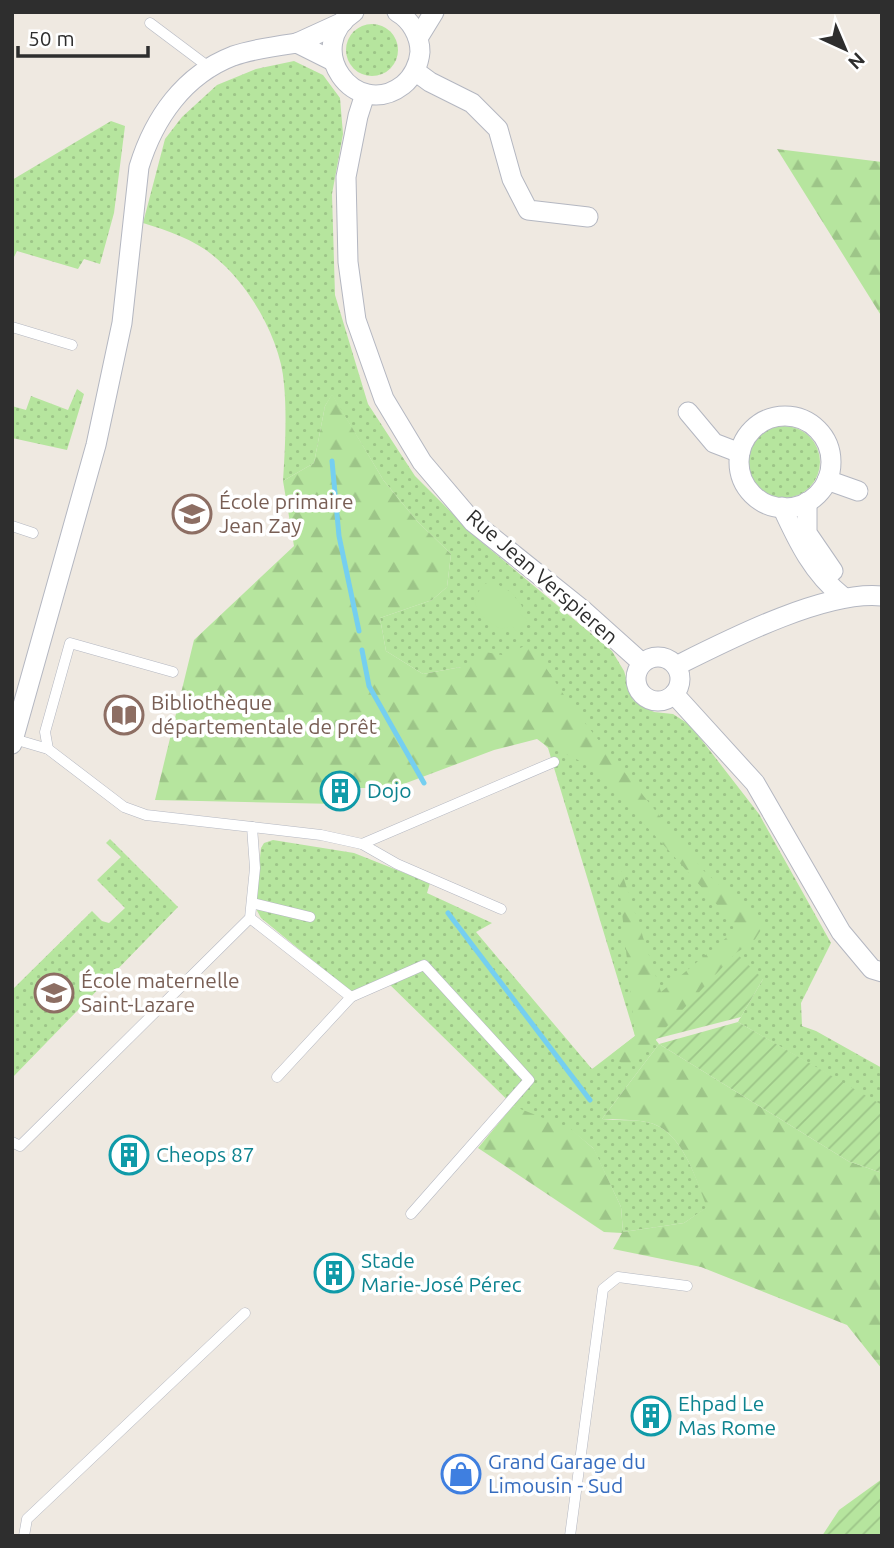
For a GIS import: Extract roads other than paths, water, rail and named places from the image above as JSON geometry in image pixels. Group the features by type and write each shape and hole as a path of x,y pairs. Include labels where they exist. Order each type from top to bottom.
{"street":[{"path":"348,17 335,33 332,47 337,72 344,82 365,94 380,95 394,91 406,83 419,60 418,38 411,25 397,12"},
{"path":"418,38 434,12"},
{"path":"13,740 99,431 122,323 139,167 145,148 162,114 183,87 211,68 233,56 297,43 348,17"},
{"path":"297,43 333,61"},
{"path":"415,71 430,82 472,103 498,130 512,179 528,210 588,217"},
{"name":"Rue Jean Verspieren","path":"365,94 346,177 348,262 356,320 384,399 422,462 473,522 584,611 642,663"},
{"path":"688,412 714,443 740,453"},
{"path":"787,416 801,419 814,427 827,444 831,466 827,480 819,493 807,502 782,507 762,502 750,492 742,479 740,453 748,435 759,424 772,418 787,416"},
{"path":"827,480 858,491"},
{"path":"807,502 807,533 840,581 844,597"},
{"path":"782,507 801,548 828,585 844,597"},
{"path":"676,666 730,638 844,597 882,596"},
{"path":"656,657 670,660 676,666 680,680 674,694 662,701 648,699 642,695 636,683 636,676 642,663 656,657"},
{"path":"674,694 755,783 841,932 872,969 882,972"}],"lane":[{"path":"150,23 211,68"},
{"path":"12,327 72,345"},
{"path":"12,526 33,533"},
{"path":"48,749 45,732 70,643 173,672"},
{"path":"13,740 48,749 124,807 146,815 321,835 362,844 397,864 501,909"},
{"path":"362,844 554,762"},
{"path":"12,1142 20,1146 250,918 255,868 252,827"},
{"path":"252,903 310,916"},
{"path":"250,918 351,998"},
{"path":"277,1077 351,998 424,965 529,1080 411,1214"},
{"path":"570,1536 603,1289 618,1277 687,1286"},
{"path":"24,1536 27,1519 245,1313"}],"waterway":[{"path":"332,461 339,536 359,631"},
{"path":"362,650 369,686 424,783"},
{"path":"448,913 590,1100"}],"place":[{"name":"École primaire Jean Zay","path":"192,514"},
{"name":"Bibliothèque départementale de prêt","path":"124,715"},
{"name":"Dojo","path":"340,791"},
{"name":"École maternelle Saint-Lazare","path":"54,993"},
{"name":"Cheops 87","path":"129,1155"},
{"name":"Stade Marie-José Pérec","path":"334,1273"},
{"name":"Ehpad Le Mas Rome","path":"651,1416"},
{"name":"Grand Garage du Limousin - Sud","path":"461,1474"}]}
